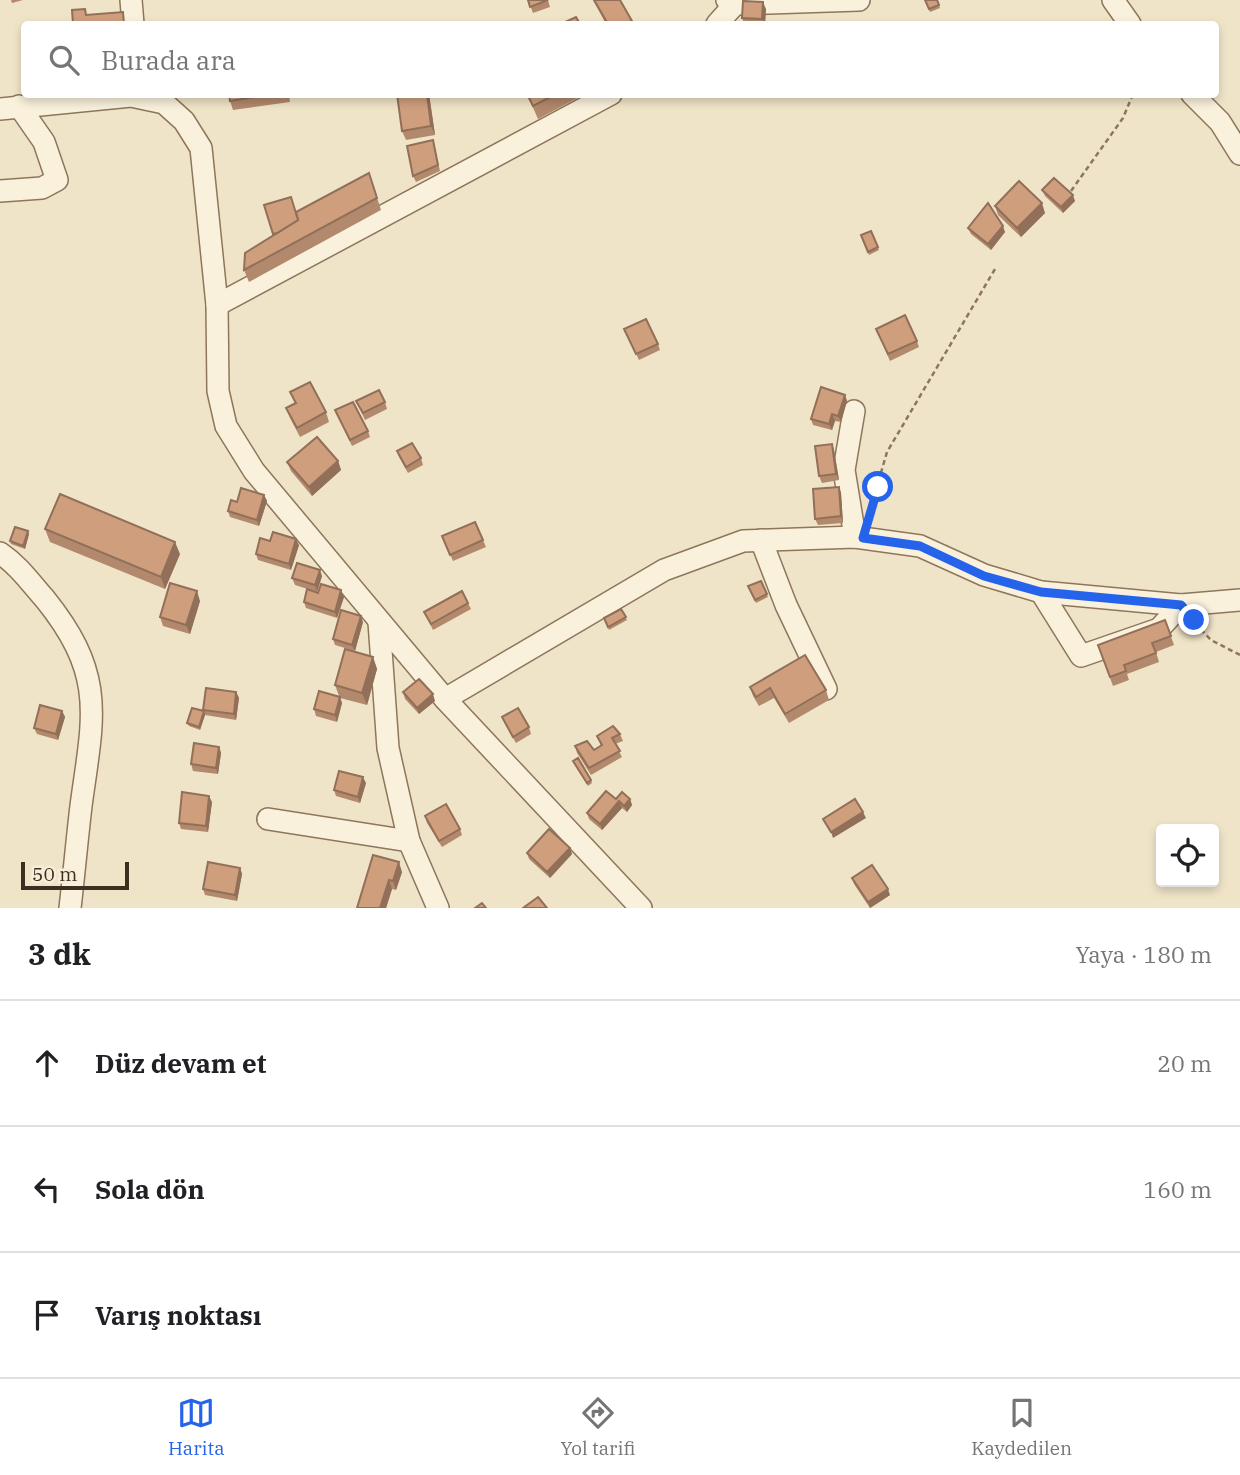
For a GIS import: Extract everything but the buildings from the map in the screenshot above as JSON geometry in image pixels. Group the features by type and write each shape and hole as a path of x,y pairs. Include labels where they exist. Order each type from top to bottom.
{"street":[{"path":"131,0 133,21"},
{"path":"719,21 731,2 859,0"},
{"path":"1113,0 1128,21"},
{"path":"10,108 116,98"},
{"path":"145,98 164,103 184,121 201,148 217,305 218,391 226,426 254,471 445,699 641,908"},
{"path":"217,305 604,98"},
{"path":"1196,98 1220,122 1240,154"},
{"path":"0,191 42,188 57,180 44,142 10,108"},
{"path":"854,411 844,470 859,538"},
{"path":"445,699 664,570 743,541 859,538 920,546 984,576 1041,592 1181,605 1240,600"},
{"path":"761,540 786,605 826,689"},
{"path":"0,553 16,564 60,618 83,659 92,695 93,735 70,908"},
{"path":"1041,592 1081,656 1159,629 1181,605"},
{"path":"379,622 388,748 409,841 438,908"},
{"path":"268,819 409,841"}],"path":[{"path":"1071,191 1123,118 1131,98"},
{"path":"859,538 887,452 995,269"},
{"path":"1181,605 1211,640 1240,655"}],"route":[{"path":"878,487 863,538 920,546 984,576 1041,592 1181,605 1194,620"}]}
